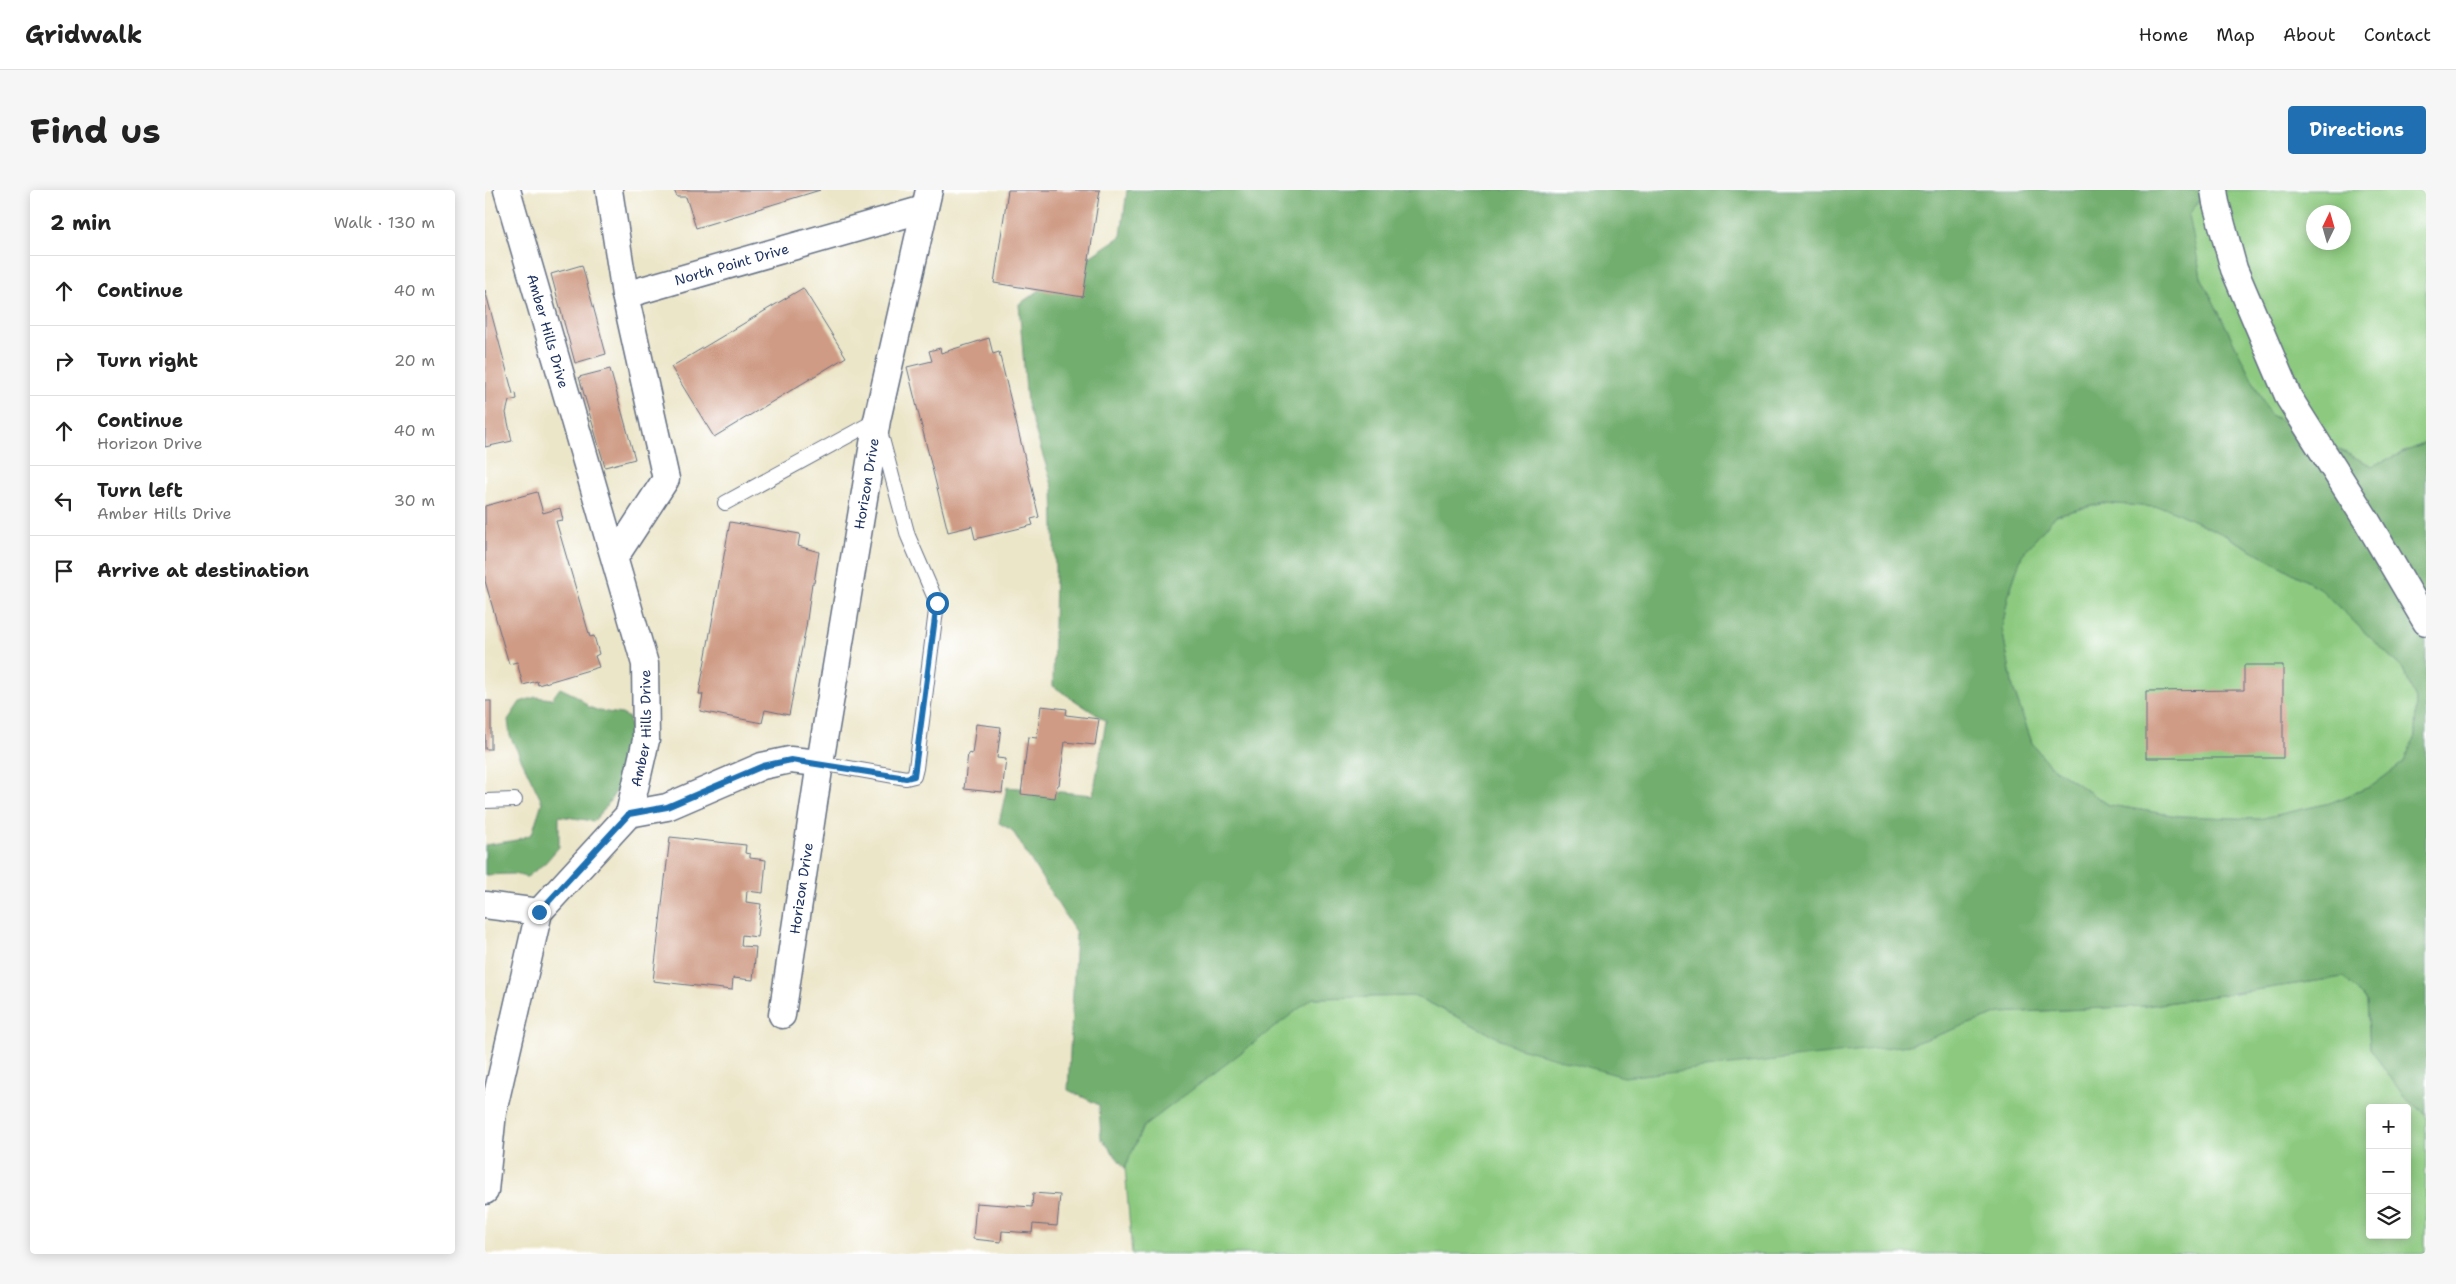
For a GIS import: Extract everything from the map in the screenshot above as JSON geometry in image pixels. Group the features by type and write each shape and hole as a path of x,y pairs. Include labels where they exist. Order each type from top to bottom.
{"street":[{"name":"Amber Hills Drive","path":"485,1185 489,1111 539,912 629,814 646,740 645,664 507,190"},
{"path":"609,190 625,295 666,479 615,557"},
{"path":"2215,190 2216,203 2234,269 2289,398 2367,521 2426,622"},
{"name":"North Point Drive","path":"625,295 926,200"},
{"name":"Horizon Drive","path":"782,1015 820,763 877,420 926,200"},
{"path":"629,814 667,807 763,766 791,760 820,763"},
{"path":"485,905 539,912"}],"lane":[{"path":"725,503 877,420 908,536 937,603 916,768 914,776 906,778 820,763"},
{"path":"485,801 515,800"}],"green space":[{"path":"1127,190 2207,190 2189,215 2201,277 2270,415 2372,466 2426,443 2426,1114 2405,1098 2370,1048 2367,1001 2343,977 2146,1006 2000,1013 1909,1045 1624,1077 1516,1047 1416,996 1313,998 1143,1127 1125,1168 1101,1138 1099,1105 1068,1090 1076,933 1012,830 999,823 1007,787 1093,795 1106,721 1053,686 1055,569 1053,488 1027,404 1019,304 1121,236","holes":["2104,503 2167,508 2227,536 2319,588 2403,669 2416,699 2415,736 2404,762 2372,786 2330,803 2259,819 2178,816 2109,805 2049,765 2032,743 2013,688 2002,628 2009,593 2022,555 2056,515"]},
{"path":"2206,190 2426,190 2426,443 2372,466 2270,415 2201,277 2188,215"},
{"path":"2104,503 2167,508 2227,536 2319,588 2403,669 2416,699 2415,736 2404,762 2372,786 2330,803 2259,819 2178,816 2109,805 2049,765 2032,743 2013,688 2002,628 2009,593 2022,555 2056,515"},
{"path":"560,688 577,696 589,707 599,711 622,714 629,718 632,741 624,773 608,805 594,821 559,816 559,847 545,863 527,877 513,874 485,875 485,845 517,840 532,834 542,802 510,736 508,720 520,702 536,697 552,699"},
{"path":"2343,977 2367,1001 2370,1048 2405,1098 2426,1114 2425,1254 1132,1254 1125,1168 1142,1127 1313,998 1416,996 1516,1047 1909,1045 2000,1013 2146,1006"}],"building":[{"path":"674,190 820,190 696,228 686,197 677,197"},
{"path":"1008,190 1100,190 1083,297 994,283"},
{"path":"582,265 606,354 575,363 551,274"},
{"path":"803,288 846,357 714,437 671,367"},
{"path":"485,290 513,394 516,393 517,399 509,401 506,413 512,441 485,447"},
{"path":"989,338 993,354 999,352 1039,517 1031,519 1033,525 975,539 972,526 948,532 907,367 932,361 929,351 940,348 941,353"},
{"path":"610,369 635,459 605,467 579,377"},
{"path":"537,492 543,513 560,508 563,520 556,521 590,637 594,636 599,654 595,656 599,667 538,685 537,681 523,685 517,662 509,664 485,581 485,506"},
{"path":"730,522 800,534 798,546 819,552 789,715 765,710 762,723 700,711 703,694 699,694"},
{"path":"2244,665 2283,665 2283,758 2146,758 2146,691 2244,690"},
{"path":"485,701 491,701 491,749 485,749"},
{"path":"1041,706 1067,709 1066,715 1099,719 1095,745 1065,742 1059,785 1057,785 1055,798 1021,794 1028,737 1037,738"},
{"path":"976,724 1001,727 997,758 1006,759 1002,793 964,789 968,753 972,754"},
{"path":"670,837 746,845 745,853 750,854 750,858 766,860 763,893 747,891 746,902 761,904 757,937 742,935 741,946 756,947 753,980 733,978 732,990 653,981"},
{"path":"1033,1193 1060,1195 1057,1226 1033,1224 1032,1233 1002,1231 1001,1242 973,1239 976,1203 1032,1207"}],"route":[{"path":"539,912 629,814 667,807 763,766 791,760 820,763 906,778 914,776 937,603"}]}
